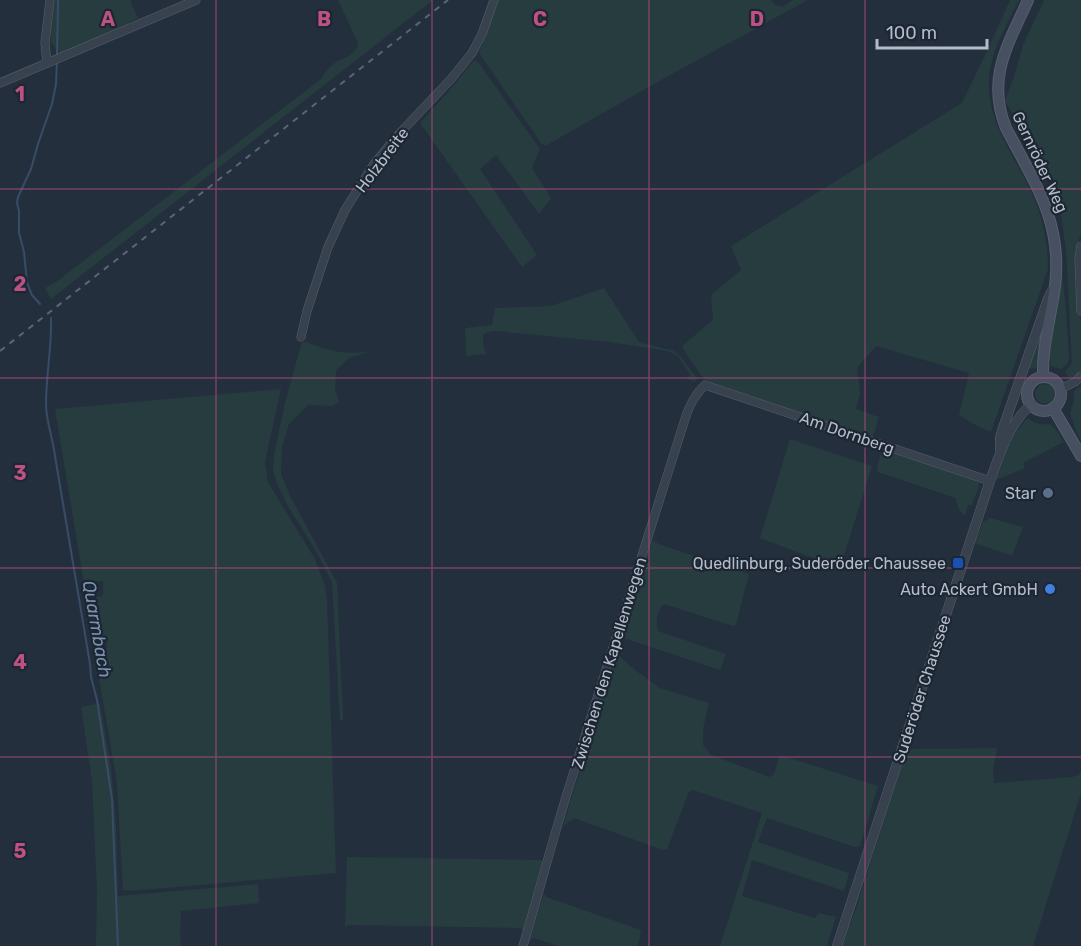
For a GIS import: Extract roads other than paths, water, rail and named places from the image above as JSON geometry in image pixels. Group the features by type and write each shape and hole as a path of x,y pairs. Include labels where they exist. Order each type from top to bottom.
{"main road":[{"name":"Gernröder Weg","path":"1028,0 1001,67 998,80 998,103 1005,128 1042,195 1051,219 1056,252 1055,286 1045,340 1043,377"},
{"path":"1043,377 1054,381 1060,389 1058,404 1048,410 1041,410 1032,404 1028,397 1033,381 1043,377"},
{"path":"1053,408 1081,456"}],"street":[{"path":"50,0 45,43 53,60"},
{"path":"0,83 196,0"},
{"name":"Holzbreite","path":"301,337 328,247 345,210 375,164 399,134 451,79 472,53 482,34 494,0"},
{"path":"1081,246 1079,258 1081,311"},
{"path":"1000,453 1000,438 1048,299 1055,286"},
{"path":"1060,389 1075,382 1081,376"},
{"name":"Am Dornberg","path":"705,386 990,481"},
{"name":"Zwischen den Kapellenwegen","path":"523,946 570,786 685,419 690,404 698,391 705,386"},
{"name":"Suderöder Chaussee","path":"837,946 1000,453 1018,418 1032,404"}],"waterway":[{"name":"Quarmbach","path":"57,55 58,0"},
{"name":"Quarmbach","path":"40,304 32,295 27,283 17,203 31,169 52,104 57,61"},
{"name":"Quarmbach","path":"51,318 46,411 91,677 97,700 112,799 118,946"}],"railway":[{"path":"0,351 448,0"}],"place":[{"name":"Star","path":"1048,493"},
{"name":"Quedlinburg, Suderöder Chaussee","path":"958,563"},
{"name":"Auto Ackert GmbH","path":"1050,589"}]}
